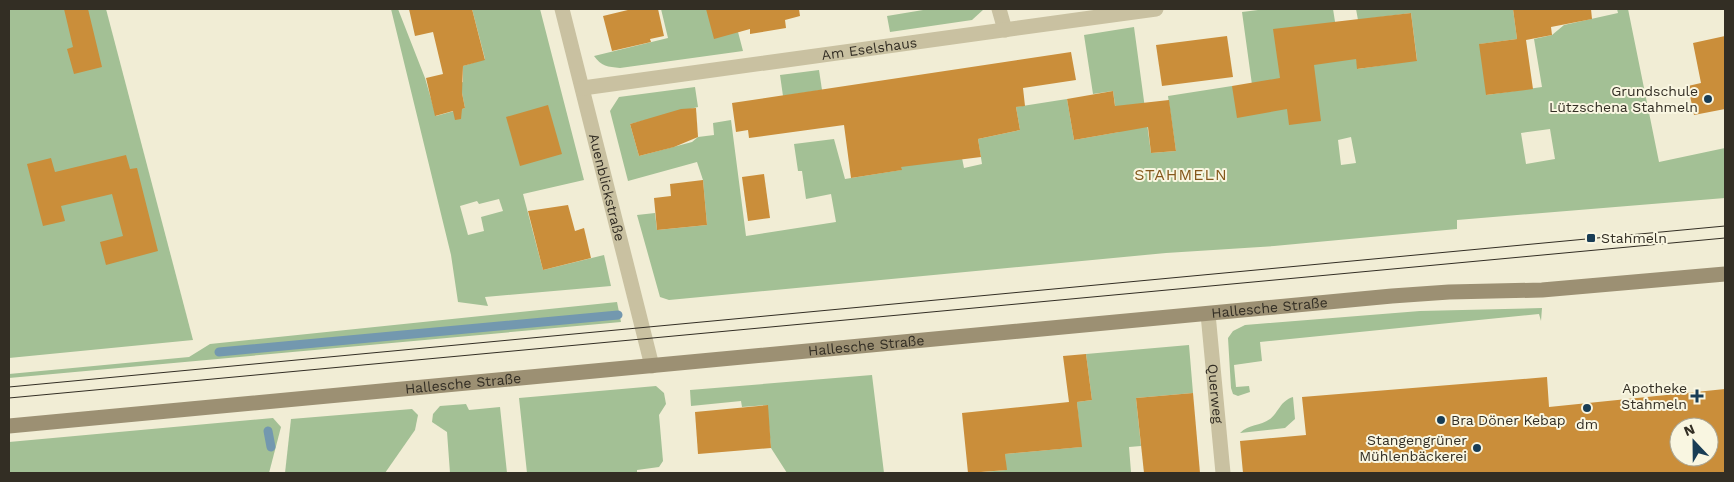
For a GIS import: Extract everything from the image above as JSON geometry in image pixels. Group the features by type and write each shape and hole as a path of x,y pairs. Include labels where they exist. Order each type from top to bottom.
{"street":[{"name":"Auenblickstraße","path":"562,9 652,366"},
{"path":"999,9 1004,30"},
{"name":"Am Eselshaus","path":"583,88 1156,9"},
{"name":"Hallesche Straße","path":"9,426 1449,292 1542,290 1725,274"},
{"name":"Querweg","path":"1208,314 1223,473"}],"green space":[{"path":"9,9 106,9 193,340 9,358"},
{"path":"391,9 398,9 425,78 436,116 465,108 460,83 463,82 463,66 485,59 472,9 540,9 584,180 523,194 543,270 604,255 611,286 485,297 488,306 458,302 451,255","holes":["499,199 503,211 481,217 484,231 468,235 460,206 477,201 479,204"]},
{"path":"661,9 732,9 743,51 620,68 605,65 594,56 668,38"},
{"path":"929,9 984,9 972,20 890,32 887,16"},
{"path":"1266,9 1333,9 1339,47 1354,45 1358,69 1417,60 1411,13 1358,20 1356,9 1513,9 1517,39 1480,44 1487,95 1542,87 1534,39 1552,35 1564,25 1618,13 1617,9 1628,9 1659,162 1725,148 1725,198 1457,220 1457,229 1274,246 1166,253 669,300 660,297 637,215 655,213 657,230 707,225 703,180 697,162 628,181 610,111 619,97 695,87 698,107 630,124 639,156 692,142 698,137 714,135 713,123 731,120 746,236 836,222 831,194 806,199 802,171 798,171 794,144 834,139 845,179 901,170 900,158 962,158 964,168 982,164 978,139 1020,130 1016,107 1067,99 1074,140 1119,132 1113,91 1093,94 1084,35 1134,27 1151,153 1176,151 1168,96 1232,86 1256,114 1242,12","holes":["1550,129 1555,159 1526,164 1521,133","1351,137 1356,163 1341,165 1338,140"]},
{"path":"819,70 822,90 783,96 780,75"},
{"path":"617,302 621,322 9,378 9,374 189,357 210,344"},
{"path":"1542,308 1541,321 1539,314 1260,342 1262,361 1234,365 1236,387 1249,386 1250,392 1238,396 1233,394 1231,388 1228,338 1233,331 1245,325 1420,311"},
{"path":"1189,345 1193,393 1136,398 1141,446 1129,447 1131,472 972,473 1006,470 1005,454 1081,447 1077,402 1092,400 1086,354"},
{"path":"872,375 884,473 787,473 771,448 767,405 742,407 741,401 691,406 690,390"},
{"path":"656,386 664,393 666,404 659,415 663,461 659,467 637,470 637,473 527,473 519,398"},
{"path":"1293,397 1295,419 1285,428 1240,433 1247,428 1270,419 1285,401"},
{"path":"466,404 469,410 500,407 507,473 450,473 447,432 432,422 433,414 440,406"},
{"path":"412,409 418,415 415,430 385,473 285,473 291,419"},
{"path":"273,418 281,427 269,473 9,473 9,442"}],"building":[{"path":"64,9 88,9 102,67 74,74 67,49 73,47"},
{"path":"409,9 472,9 485,60 463,66 462,93 465,108 462,109 461,119 455,120 453,111 435,116 426,78 443,74 433,32 415,36"},
{"path":"632,9 658,9 664,36 650,39 651,42 612,51 603,16"},
{"path":"706,9 799,9 800,16 785,20 786,28 750,34 750,29 714,39"},
{"path":"1513,9 1591,9 1592,19 1551,27 1552,35 1526,40 1533,89 1486,95 1479,44 1517,39"},
{"path":"1411,13 1417,61 1357,69 1356,59 1314,65 1321,121 1289,125 1287,109 1237,118 1232,86 1280,78 1273,29"},
{"path":"1227,36 1233,77 1162,86 1156,45"},
{"name":"Grundschule Lützschena Stahmeln","path":"1725,36 1725,109 1694,115 1688,86 1701,83 1693,43"},
{"path":"1071,52 1076,80 1023,88 1025,106 1016,107 1020,130 978,139 981,157 901,167 902,170 851,178 844,125 749,138 748,130 736,132 732,103"},
{"path":"1113,91 1115,106 1169,100 1176,151 1151,153 1148,127 1074,140 1067,99"},
{"path":"548,105 562,154 520,166 506,117"},
{"path":"696,108 698,137 674,147 639,156 630,124 681,109"},
{"path":"126,155 130,169 137,168 158,251 106,265 100,242 123,236 112,194 61,206 65,221 43,226 27,164 51,158 55,172"},
{"path":"764,174 770,218 748,221 742,177"},
{"path":"703,180 707,225 657,230 654,198 671,196 670,184"},
{"path":"568,205 575,231 584,228 591,258 543,270 528,211"},
{"path":"1086,354 1092,400 1077,402 1082,447 1005,454 1007,470 968,473 962,413 1069,402 1063,356"},
{"path":"1547,377 1549,407 1725,389 1725,473 1243,473 1240,441 1306,435 1302,397"},
{"path":"1193,393 1200,473 1144,473 1136,398"},
{"path":"768,405 771,448 698,454 695,412"}],"waterway":[{"path":"219,352 618,315"},
{"path":"268,431 271,447"}],"tram line":[{"path":"9,387 1725,226"},
{"path":"9,398 1725,238"}],"place":[{"name":"Grundschule Lützschena Stahmeln","path":"1708,99"},
{"name":"Stahmeln","path":"1591,238"},
{"name":"Apotheke Stahmeln","path":"1697,396"},
{"name":"dm","path":"1587,408"},
{"name":"Bra Döner Kebap","path":"1441,420"},
{"name":"Stangengrüner Mühlenbäckerei","path":"1477,448"}],"district":[{"name":"STAHMELN","path":"1181,174"}]}
